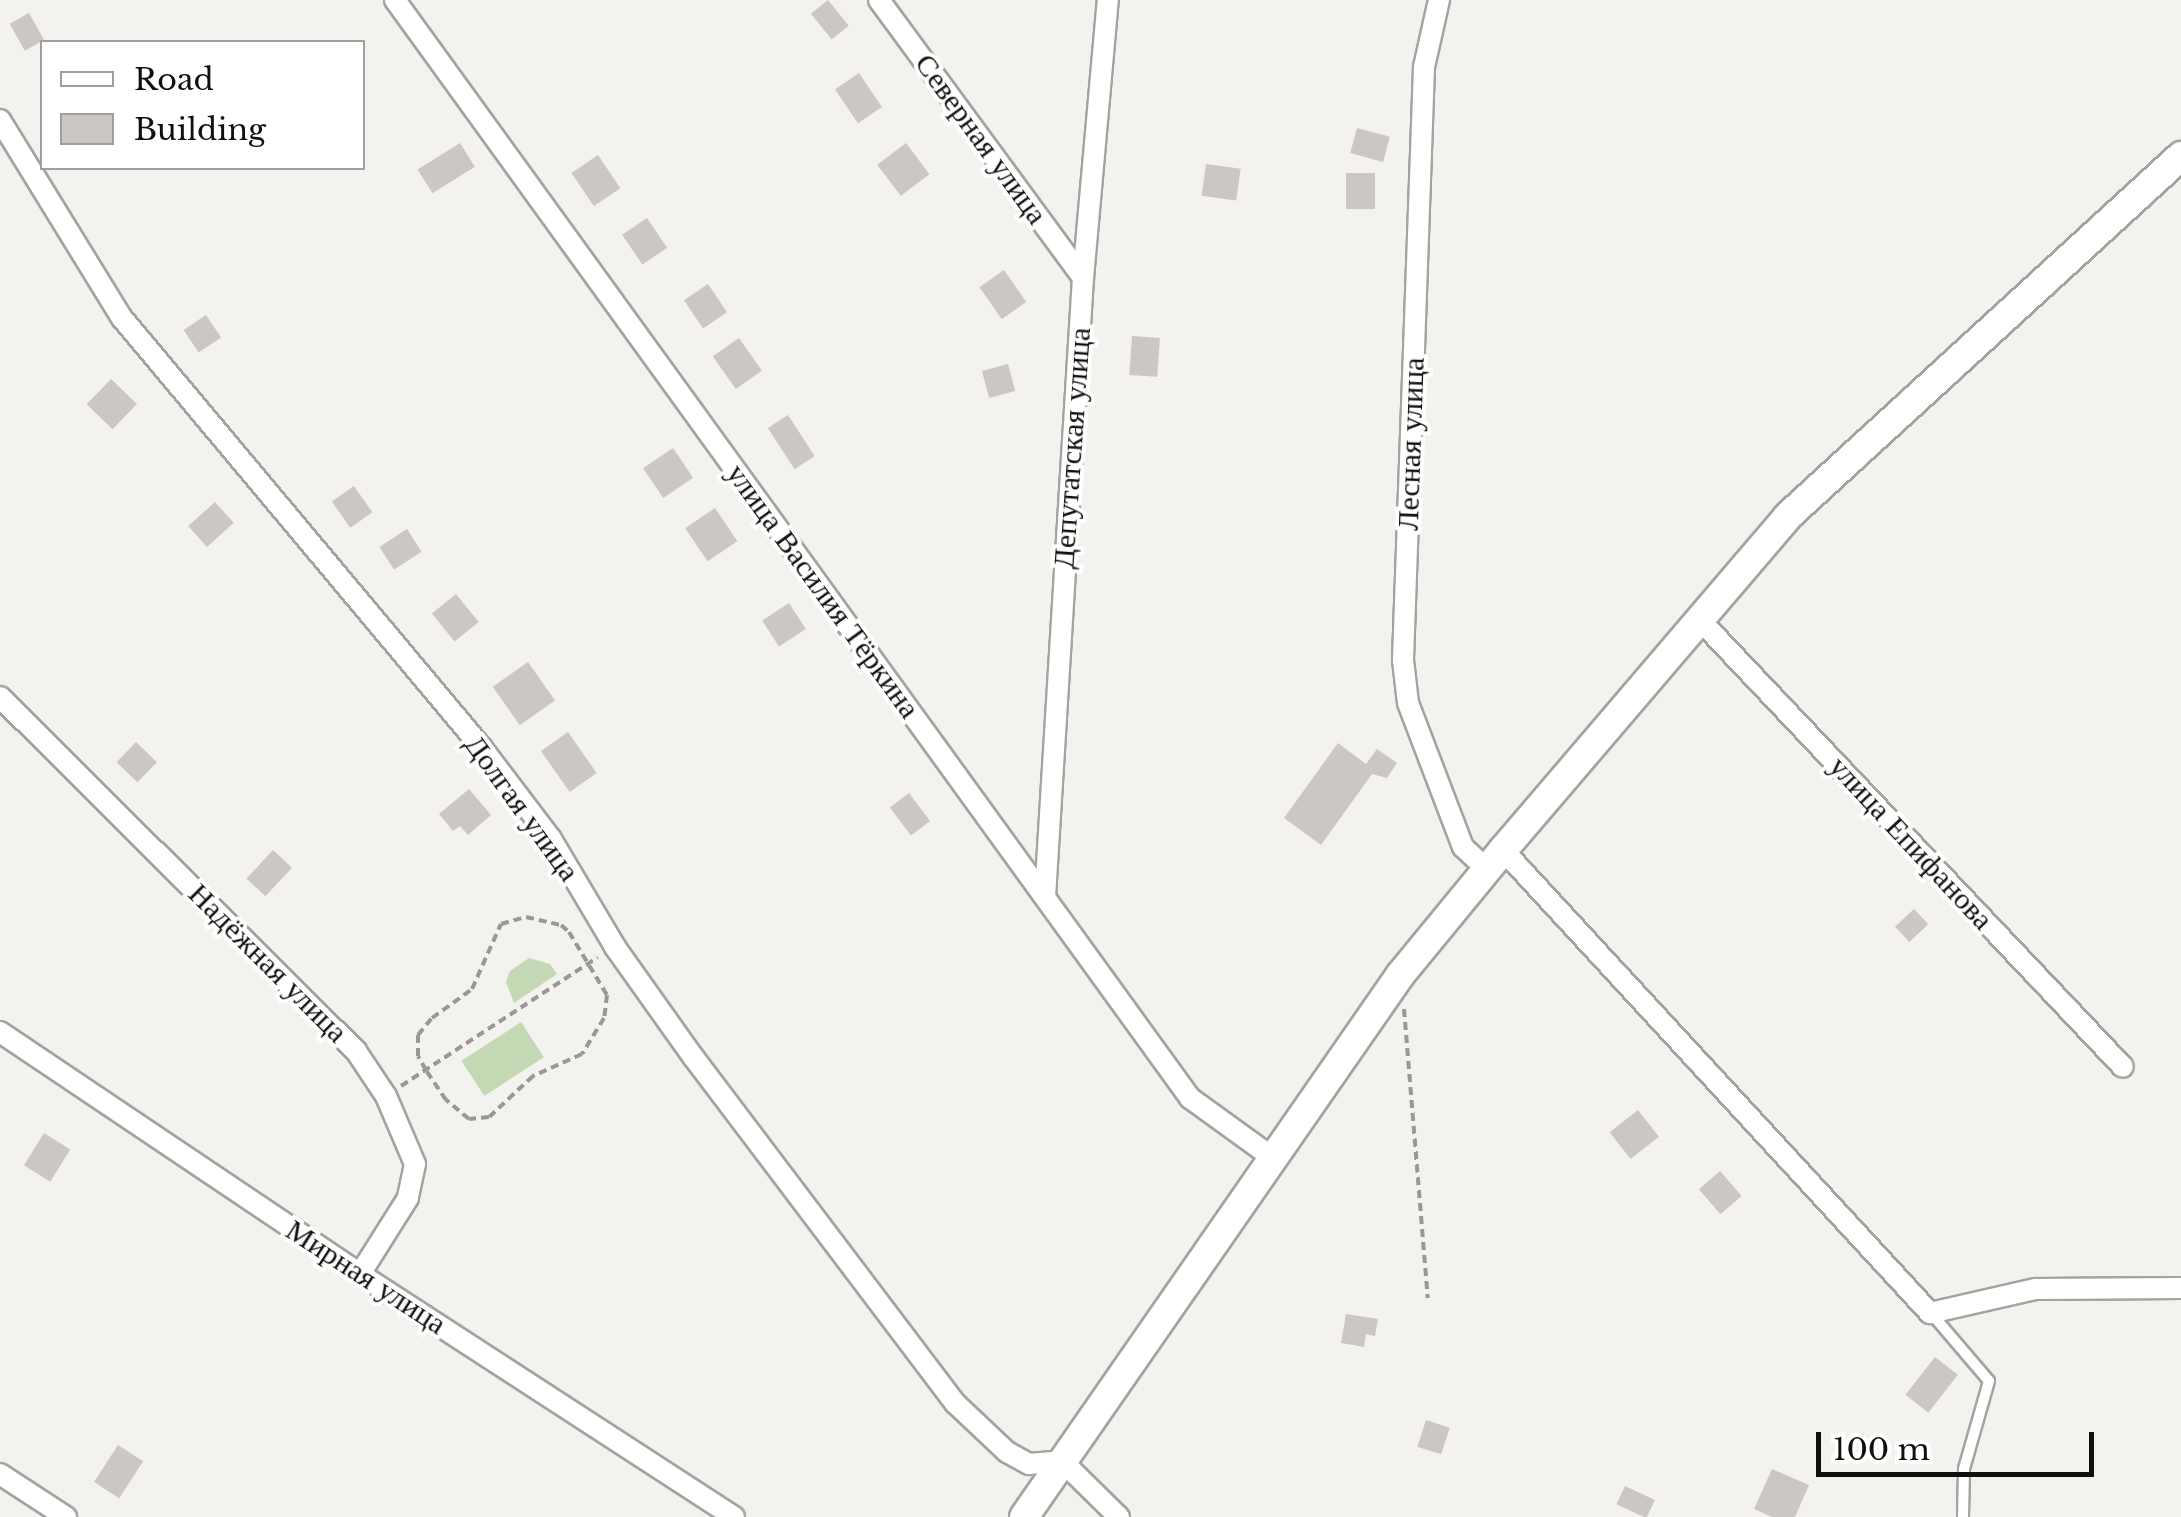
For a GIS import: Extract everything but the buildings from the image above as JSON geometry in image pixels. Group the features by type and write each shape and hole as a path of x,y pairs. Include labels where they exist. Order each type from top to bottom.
{"street":[{"name":"улица Василия Тёркина","path":"395,0 1190,1098 1274,1158"},
{"name":"Северная улица","path":"879,0 1083,278"},
{"name":"Депутатская улица","path":"1044,897 1083,278 1108,0"},
{"name":"Лесная улица","path":"1439,0 1424,67 1403,660 1408,703 1464,847 1495,859 1930,1313"},
{"name":"Долгая улица","path":"0,120 122,318 482,748 551,839 615,947 955,1404 1006,1452 1030,1464 1062,1461"},
{"path":"1024,1517 1402,974 1495,859 1788,516 2181,156"},
{"name":"улица Епифанова","path":"1700,620 2123,1067"},
{"name":"Надёжная улица","path":"0,697 356,1050 386,1096 415,1164 408,1198 360,1274"},
{"name":"Мирная улица","path":"0,1032 360,1274 734,1517"},
{"path":"1930,1313 2036,1290 2181,1288"},
{"path":"1062,1461 1119,1517"},
{"path":"0,1474 66,1517"}],"lane":[{"path":"1930,1313 1989,1381 1964,1470 1963,1517"}],"path":[{"path":"526,917 561,925 590,963 608,1004 594,1038 571,1062 533,1076 489,1117 469,1119 446,1100 418,1056 418,1034 432,1018 472,988 501,924 526,917"},
{"path":"386,1096 615,947"},
{"path":"1402,974 1428,1298"}],"green space":[{"path":"529,958 550,964 557,974 514,1003 506,982 510,971"},
{"path":"521,1022 544,1057 484,1096 461,1061"}]}
